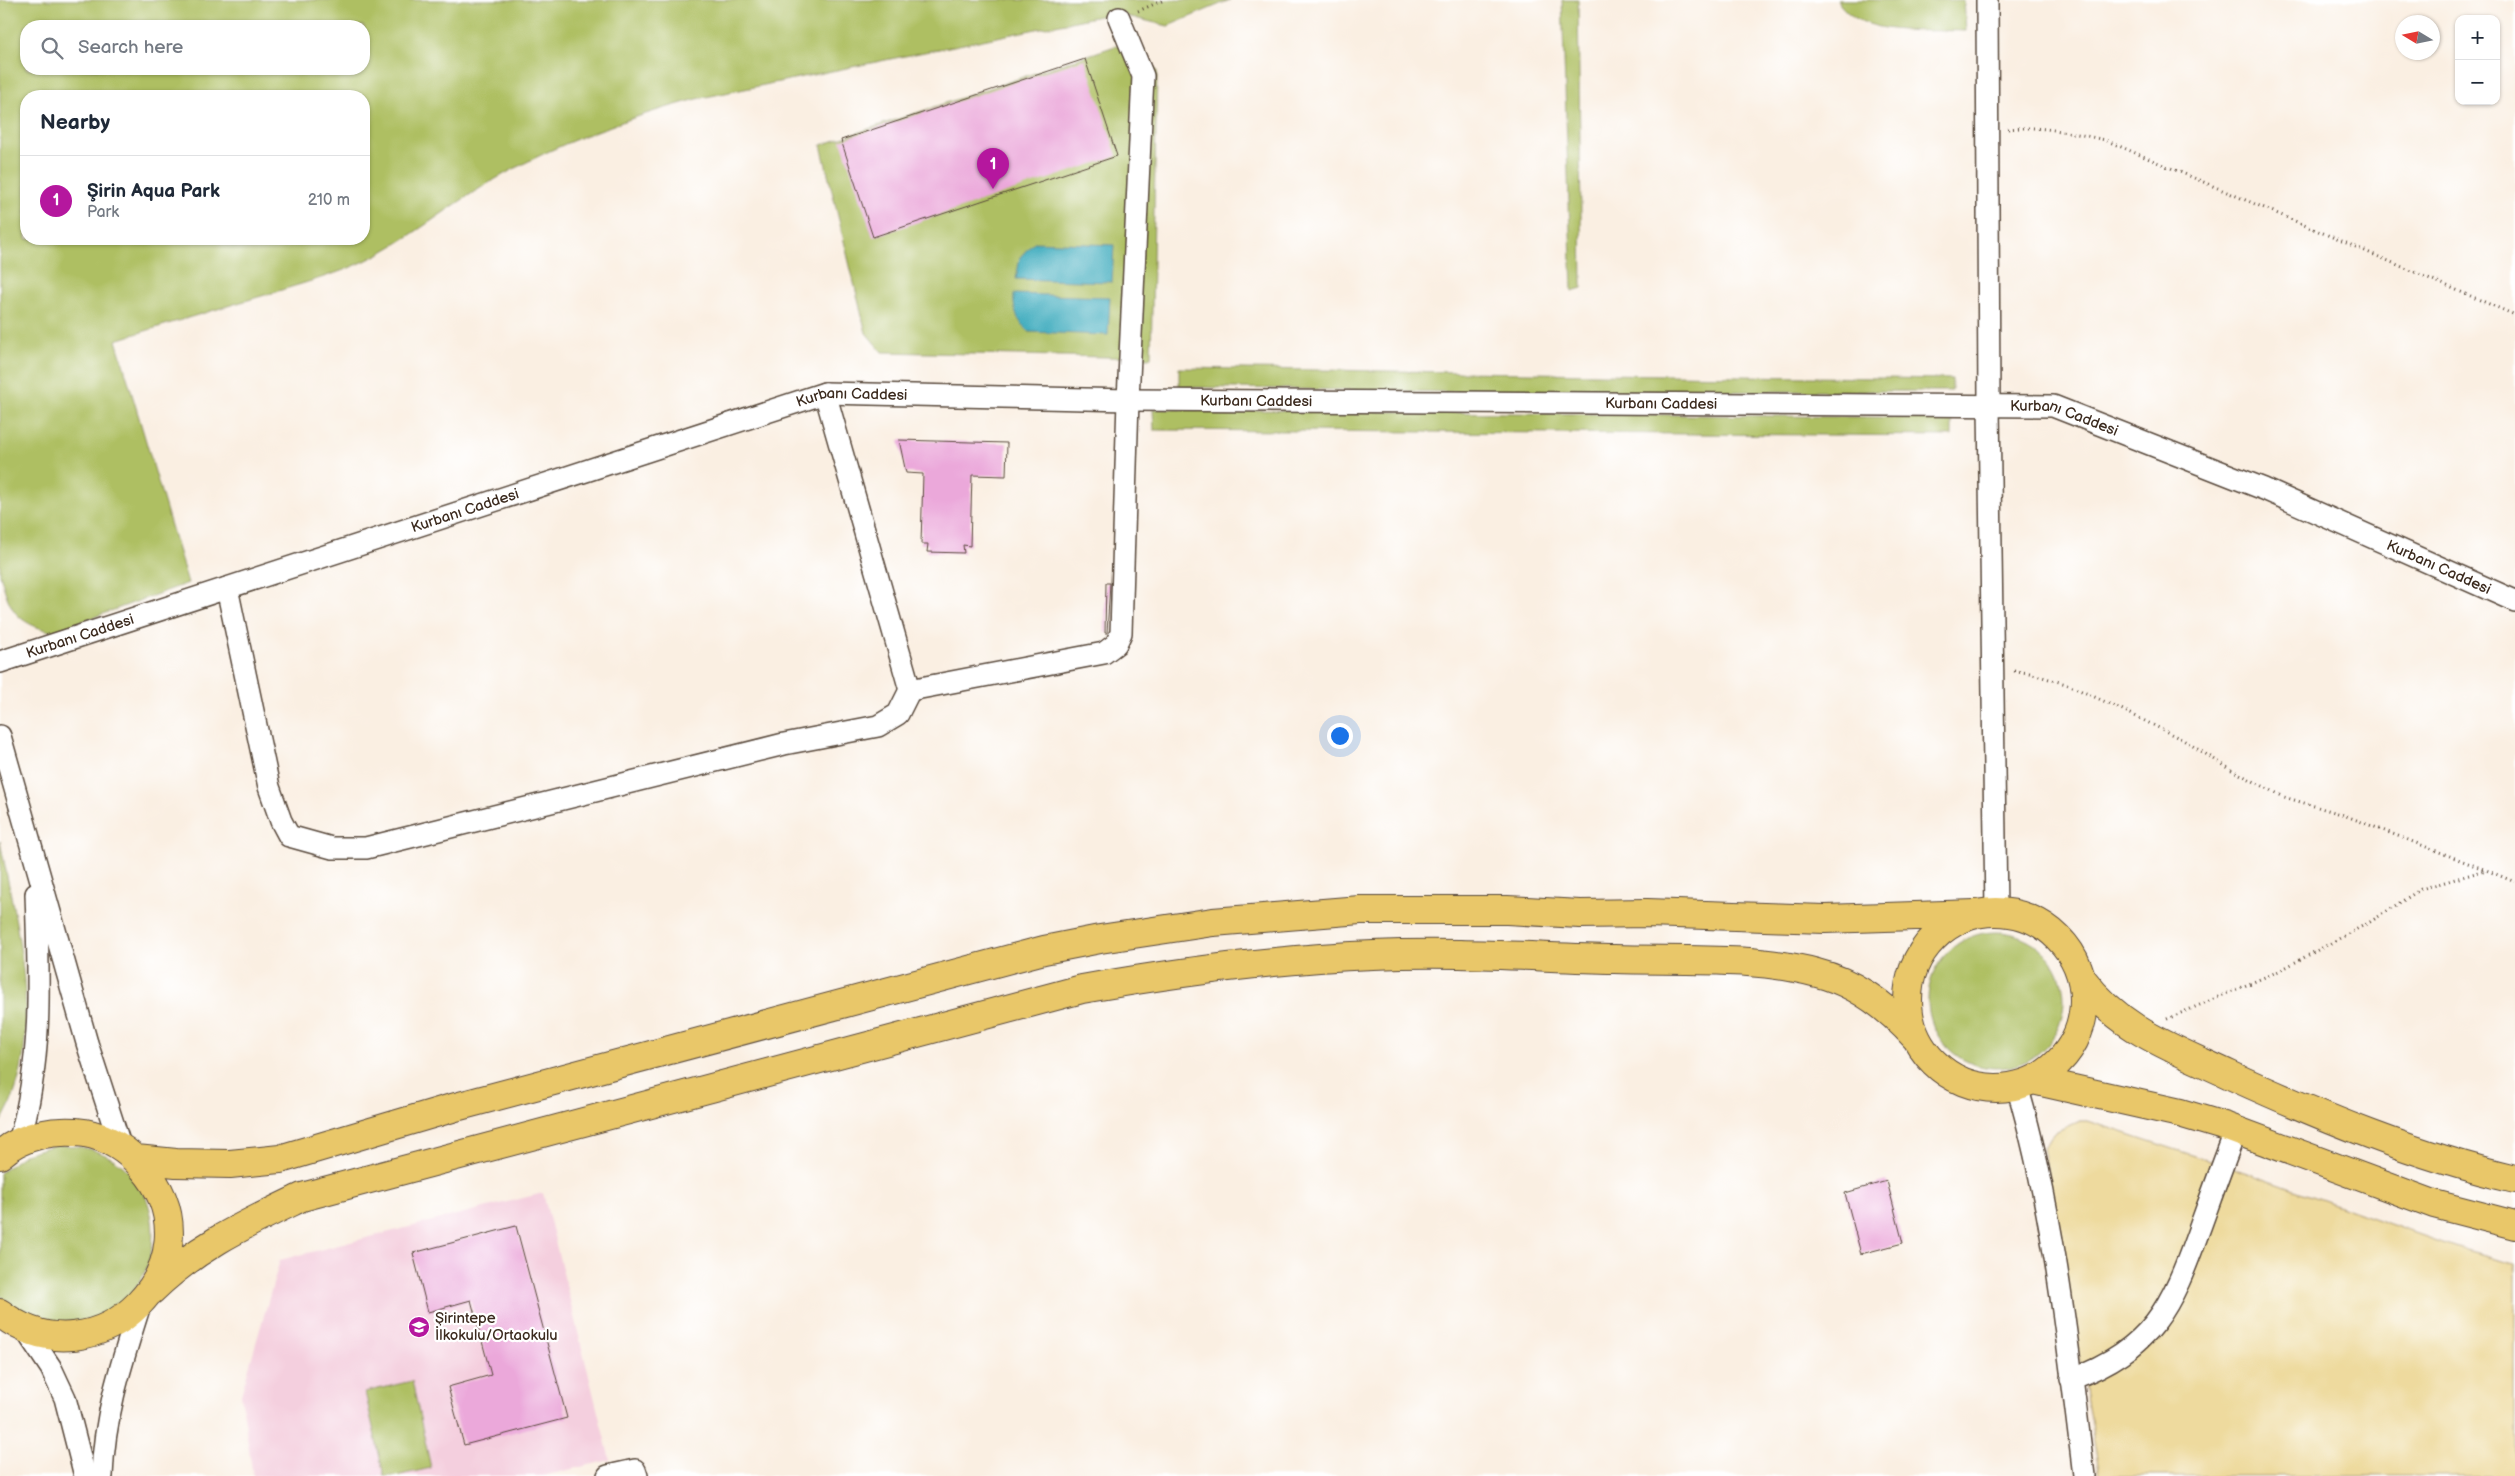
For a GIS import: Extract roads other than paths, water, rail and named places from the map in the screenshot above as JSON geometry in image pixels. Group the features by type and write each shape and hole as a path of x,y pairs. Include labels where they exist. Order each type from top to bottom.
{"highway":[{"path":"10,1149 53,1132 71,1131 89,1134 129,1154 176,1163 230,1164 280,1158 452,1108 1044,950 1203,923 1295,914 1433,908 1824,919 1986,913 2026,917 2056,935 2067,948 2082,979 2105,1006 2136,1030 2191,1058 2334,1121 2449,1161 2515,1179"},
{"path":"1916,1038 1908,1004 1913,970 1931,941 1959,920 1986,913"},
{"path":"8,1320 42,1334 77,1336 111,1326 145,1298 174,1270 207,1245 230,1231 302,1197 1082,989 1226,966 1373,954 1520,954 1763,964 1816,972 1848,984 1883,1006 1916,1038 1937,1066 1958,1080 1983,1088 2025,1083 2180,1113 2236,1130 2409,1195 2515,1225"},
{"path":"2025,1083 2048,1072 2072,1046 2083,1014 2082,979"},
{"path":"129,1154 157,1188 167,1222 168,1240 165,1258 145,1298"}],"street":[{"path":"1986,913 1993,669 1989,406 1987,0"},
{"path":"910,690 1104,653 1116,644 1121,633 1128,400 1143,76 1119,18"},
{"path":"227,588 269,787 281,821 289,836 332,848 366,848 784,744 878,726 898,714 910,690 825,393"},
{"name":"Kurbanı Caddesi","path":"0,662 825,393 1128,400 2053,406 2264,489 2515,602"},
{"path":"0,736 87,1043 129,1154"},
{"path":"10,1149 32,1090 38,1039 40,998 35,862"},
{"path":"2025,1083 2031,1133 2046,1201 2084,1476"},
{"path":"2071,1379 2102,1367 2117,1358 2144,1336 2164,1311 2182,1278 2236,1130"},
{"path":"102,1476 104,1440 115,1386 145,1298"},
{"path":"8,1320 50,1368 65,1398 85,1476"},
{"path":"608,1476 635,1470 637,1476"}],"water":[{"path":"1034,242 1114,245 1112,282 1016,279 1020,257"},
{"path":"1014,294 1110,297 1108,335 1029,332 1021,324 1017,315 1014,305"}],"place":[{"name":"Şirin Aqua Park","path":"993,189"},
{"name":"Şirintepe İlkokulu/Ortaokulu","path":"419,1327"}]}
